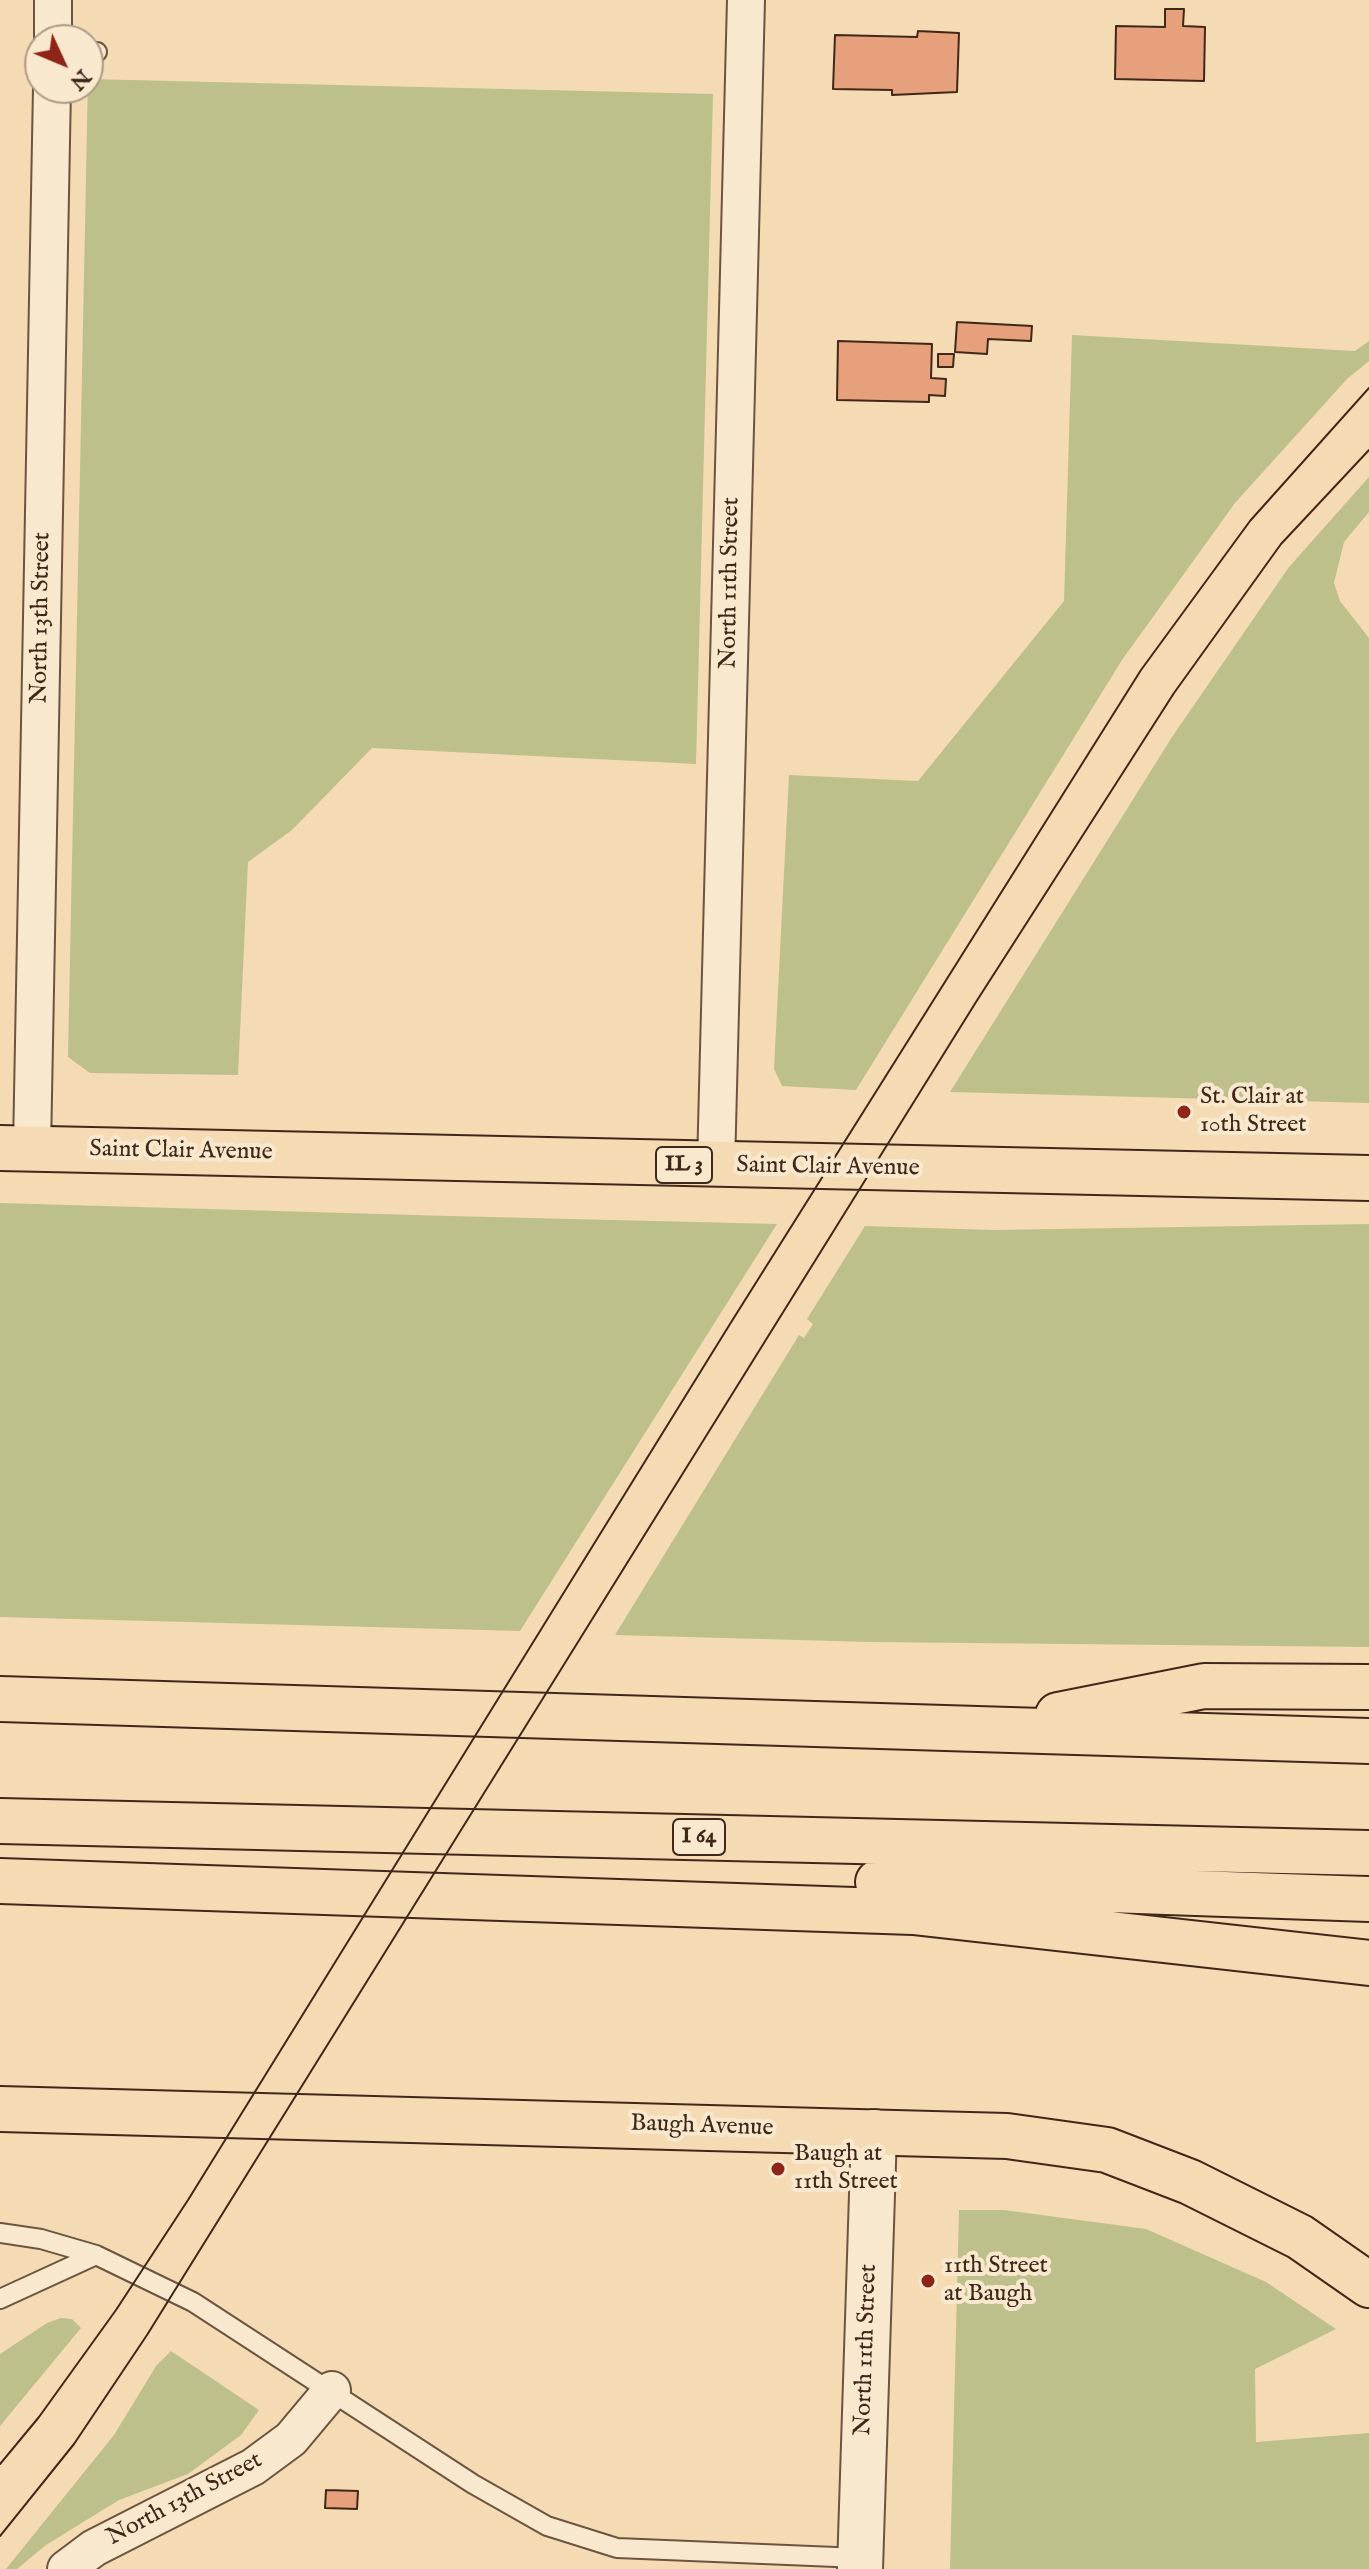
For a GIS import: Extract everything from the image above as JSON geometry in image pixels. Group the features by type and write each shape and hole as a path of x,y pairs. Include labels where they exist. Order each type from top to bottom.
{"main road":[{"name":"Saint Clair Avenue","path":"16,1148 716,1166 1369,1178"},
{"path":"977,1730 1204,1686 1369,1687"},
{"path":"0,1699 1369,1741"},
{"path":"14,1821 117,1847 182,1857 1369,1899"},
{"name":"I 64","path":"14,1821 1369,1853"},
{"path":"0,1881 913,1912 1369,1963"},
{"name":"Baugh Avenue","path":"0,2109 1007,2136 1107,2150 1190,2182 1300,2237 1369,2285"}],"street":[{"path":"53,0 53,24"},
{"name":"North 11th Street","path":"716,1166 746,0"},
{"name":"North 13th Street","path":"16,1148 51,104"},
{"name":"North 11th Street","path":"860,2563 874,2132"},
{"name":"North 13th Street","path":"66,2569 94,2548 253,2467 291,2439 332,2390"}],"lane":[{"path":"0,2233 41,2239 96,2255 193,2302 473,2484 547,2526 617,2548 860,2563"},
{"path":"0,2299 96,2255"}],"green space":[{"path":"104,79 713,94 696,764 372,748 292,830 248,862 238,1075 90,1073 68,1057 87,104 104,104"},
{"path":"1072,335 1355,351 1369,341 1369,361 1347,379 1235,503 1122,660 856,1090 782,1086 774,1069 789,775 918,781 1064,601"},
{"path":"1369,477 1369,512 1344,542 1334,583 1340,601 1369,638 1369,1103 950,1092 1172,737 1289,567"},
{"path":"0,1203 777,1224 520,1631 0,1617"},
{"path":"1369,1224 1369,1647 871,1642 615,1635 799,1335 804,1338 813,1324 807,1319 865,1226 993,1230"},
{"path":"959,2210 1004,2210 1146,2229 1266,2282 1336,2329 1255,2369 1256,2442 1369,2433 1369,2569 950,2569"},
{"path":"61,2318 72,2319 81,2328 0,2426 0,2354 47,2323"},
{"path":"171,2351 259,2410 241,2435 188,2474 119,2500 46,2545 17,2569 6,2569 114,2435 156,2366"}],"building":[{"path":"1165,9 1184,9 1183,26 1205,27 1204,81 1115,79 1116,26 1165,27"},
{"path":"918,31 959,33 957,92 892,95 892,90 833,89 835,35 917,37"},
{"path":"957,322 1032,326 1031,341 988,339 987,354 955,352"},
{"path":"838,341 932,344 931,378 946,379 945,396 929,395 929,402 837,400"},
{"path":"938,354 954,354 953,367 938,367"},
{"path":"326,2490 358,2491 357,2509 325,2508"}],"tram line":[{"path":"0,2464 39,2417 116,2310 188,2200 730,1324 1141,670 1250,521 1369,388"},
{"path":"0,2536 74,2444 147,2335 976,1002 1174,693 1281,544 1369,450"}],"place":[{"name":"St. Clair at 10th Street","path":"1184,1112"},
{"name":"Baugh at 11th Street","path":"778,2169"},
{"name":"11th Street at Baugh","path":"928,2281"}]}
